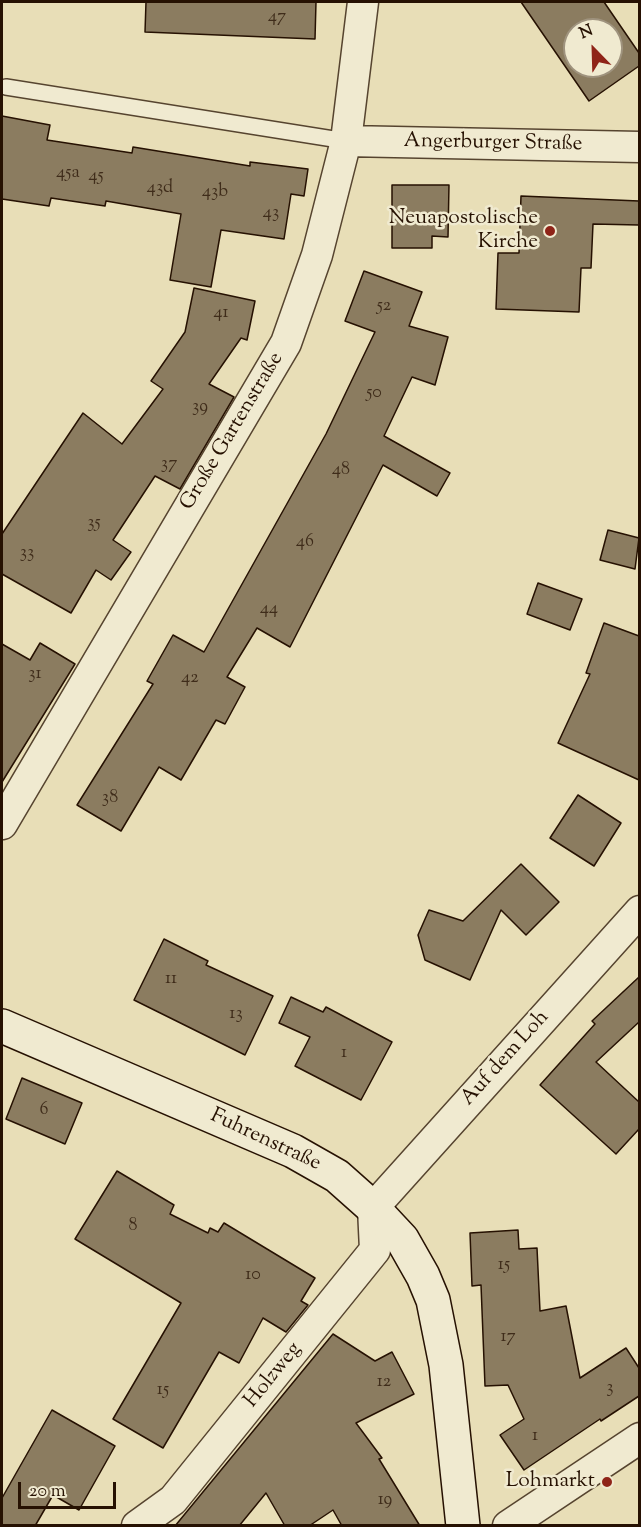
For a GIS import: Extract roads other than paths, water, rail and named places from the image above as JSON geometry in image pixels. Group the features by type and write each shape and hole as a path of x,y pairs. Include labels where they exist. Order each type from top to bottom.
{"street":[{"name":"Große Gartenstraße","path":"2,824 286,343 317,255 346,141 363,2"},
{"name":"Angerburger Straße","path":"346,141 639,147"},
{"name":"Auf dem Loh","path":"373,1208 639,911"},
{"name":"Fuhrenstraße","path":"2,1026 293,1150 337,1176 373,1208 402,1239 423,1276 433,1300 446,1365 463,1526"},
{"name":"Holzweg","path":"137,1526 173,1500 375,1250 373,1208"},
{"path":"508,1526 639,1438"}],"lane":[{"path":"6,87 346,141"}],"place":[{"name":"Neuapostolische Kirche","path":"550,231"},
{"name":"Lohmarkt","path":"607,1482"}]}
